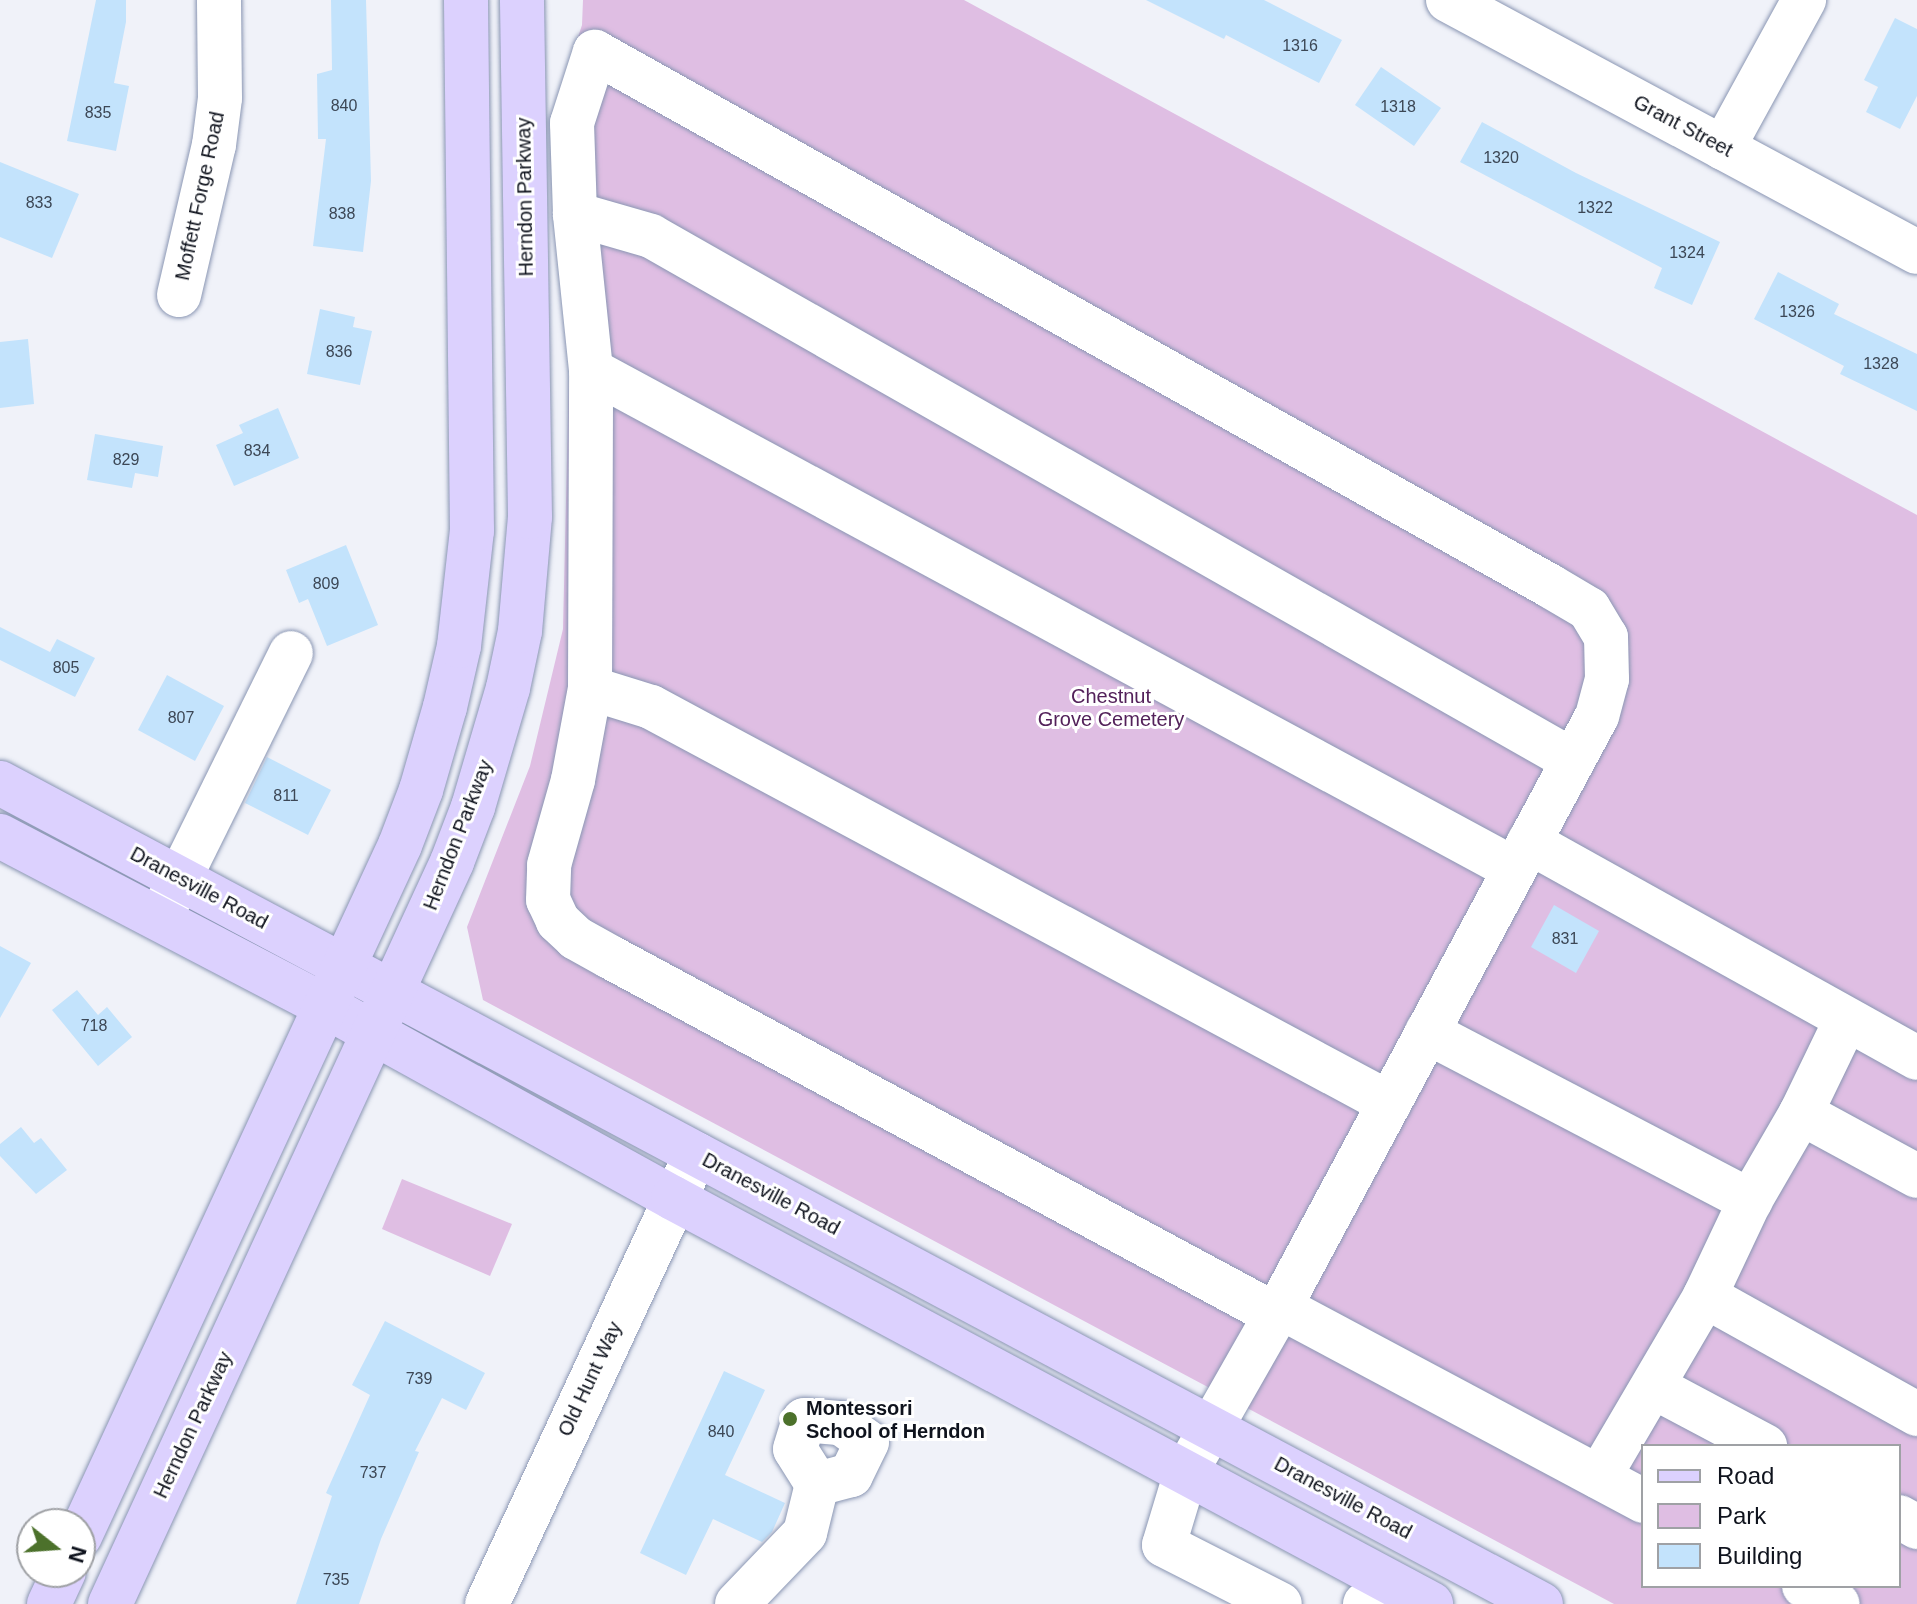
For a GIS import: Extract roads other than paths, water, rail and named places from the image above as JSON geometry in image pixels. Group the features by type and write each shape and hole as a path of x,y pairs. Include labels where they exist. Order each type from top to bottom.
{"main road":[{"path":"93,1508 344,965 421,790 459,646 468,584 474,472 466,0"},
{"name":"Herndon Parkway","path":"110,1604 374,1033 473,807 520,631 530,517 522,0"},
{"name":"Dranesville Road","path":"0,783 1541,1604"},
{"path":"0,836 325,1006 673,1198 1186,1472 1399,1599"}],"street":[{"name":"Moffett Forge Road","path":"179,295 214,145 220,98 219,0"},
{"name":"Grant Street","path":"1448,0 1917,252"},
{"path":"1723,148 1804,0"},
{"path":"1256,1598 1164,1545 1186,1472 1278,1311 1597,716 1607,679 1606,637 1589,609 595,52 572,123 575,214 591,370 590,688 573,780 549,865 548,900 558,921 576,938 1278,1311 1641,1500"},
{"path":"575,214 651,236 1572,760"},
{"path":"591,370 1522,856 1917,1058"},
{"path":"159,920 291,653"},
{"path":"590,688 651,707 1389,1103"},
{"path":"1599,1477 1705,1296 1750,1201 1801,1113 1846,1020"},
{"path":"1427,1032 1750,1201"},
{"path":"1801,1113 1917,1176"},
{"name":"Old Hunt Way","path":"487,1604 696,1154"},
{"path":"1705,1296 1917,1414"},
{"path":"1654,1387 1761,1444"},
{"path":"737,1604 805,1533 817,1484"},
{"path":"1808,1588 1838,1604"}],"place":[{"name":"Montessori School of Herndon","path":"790,1419"}],"park label":[{"name":"Chestnut Grove Cemetery","path":"1111,708"}]}
